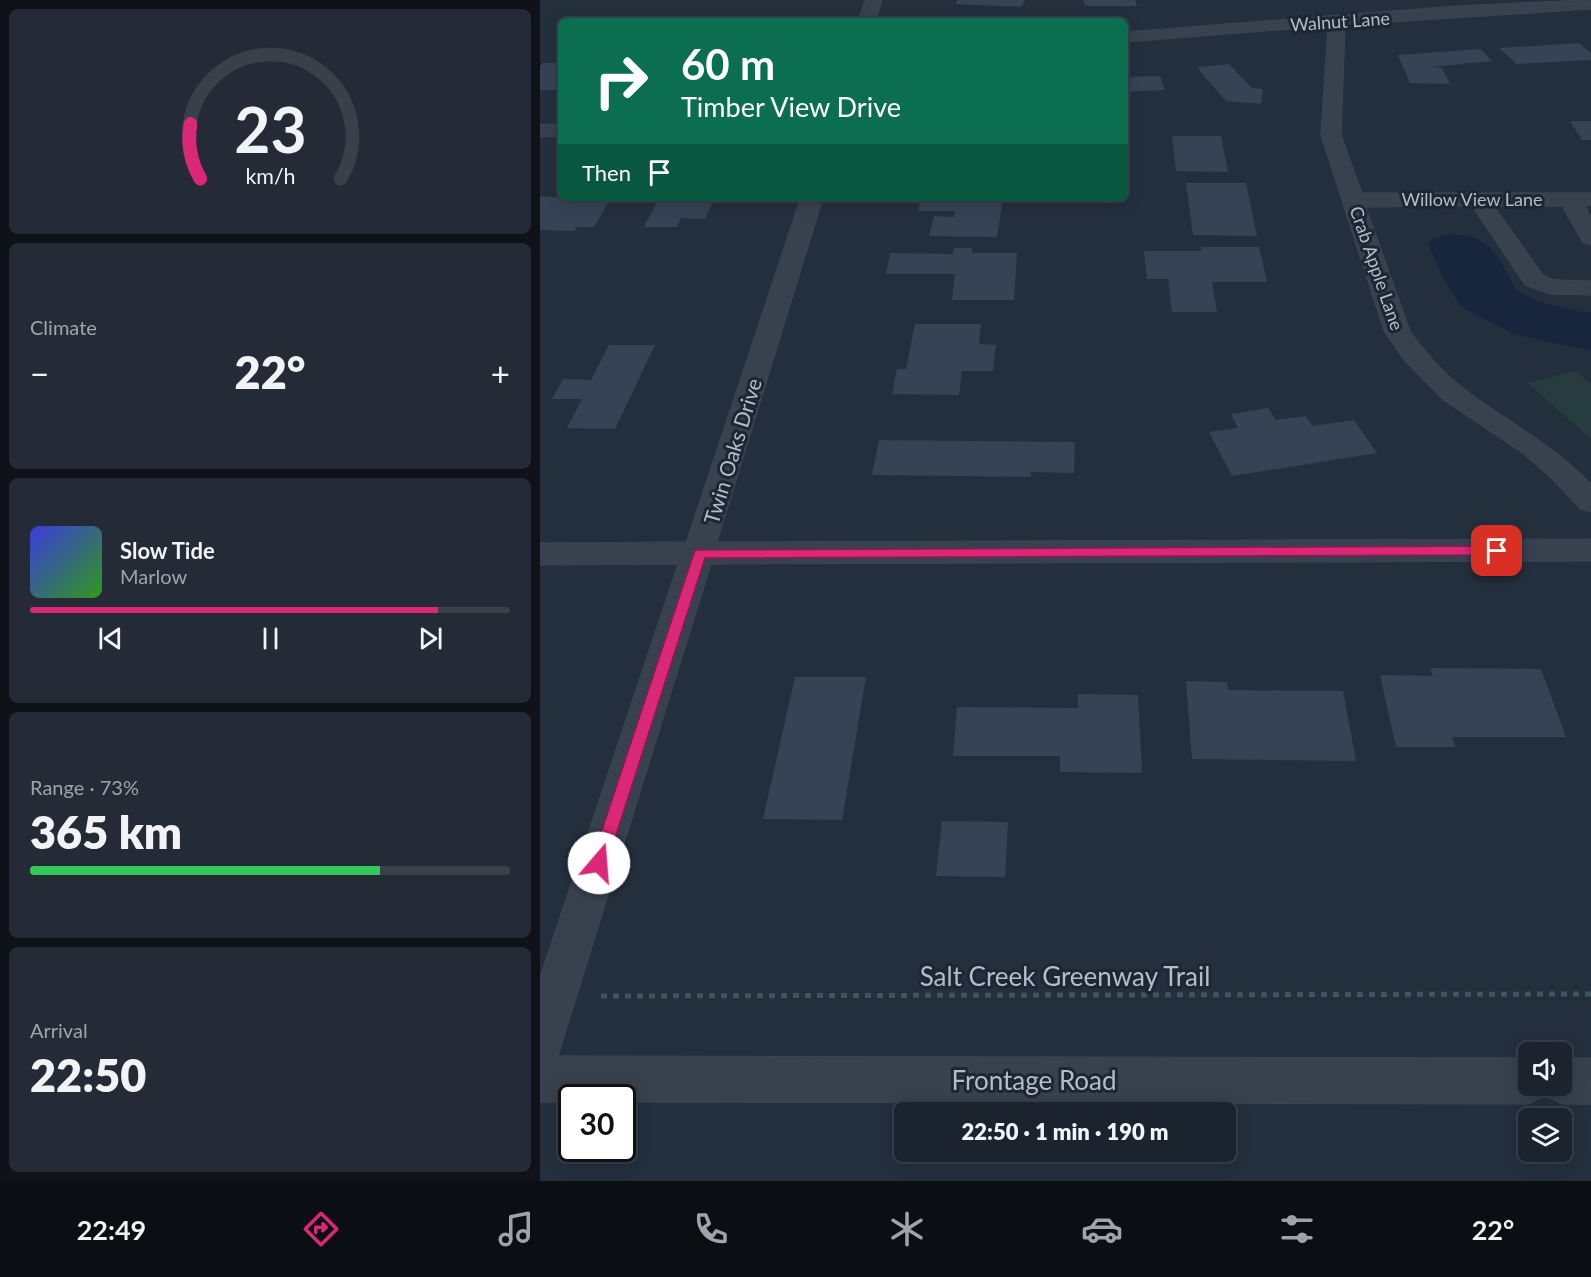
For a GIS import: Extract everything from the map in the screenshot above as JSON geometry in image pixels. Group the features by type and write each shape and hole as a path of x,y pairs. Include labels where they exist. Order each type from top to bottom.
{"street":[{"path":"870,18 874,0"},
{"name":"Walnut Lane","path":"1128,37 1591,4"},
{"name":"Crab Apple Lane","path":"1337,21 1330,135 1390,317 1413,354 1452,393 1534,448 1566,475 1591,502"},
{"path":"540,130 558,130"},
{"path":"1478,199 1534,280 1550,287 1591,288"},
{"path":"1580,199 1591,238"},
{"name":"Willow View Lane","path":"1353,200 1580,199"},
{"name":"Twin Oaks Drive","path":"540,1046 811,201"},
{"path":"540,554 1591,550"},
{"name":"Frontage Road","path":"540,1079 1518,1081"},
{"path":"1572,1081 1591,1081"}],"path":[{"name":"Salt Creek Greenway Trail","path":"556,996 1591,994"}],"green space":[{"path":"1575,371 1591,384 1591,439 1528,383"}],"water":[{"path":"1445,235 1467,236 1483,242 1495,254 1515,287 1522,294 1552,305 1591,313 1591,351 1513,334 1461,307 1443,278 1428,244 1433,239"}],"building":[{"path":"958,0 1025,0 1021,7 955,4"},
{"path":"1083,0 1135,0 1137,6 1085,6"},
{"path":"1579,43 1591,53 1591,60 1517,64 1499,48"},
{"path":"1481,49 1492,61 1431,67 1442,68 1450,84 1410,83 1398,55"},
{"path":"543,63 558,63 558,90 540,90 540,67"},
{"path":"1229,64 1252,88 1263,89 1261,104 1226,101 1198,69 1199,67"},
{"path":"1160,76 1165,90 1128,92 1128,77"},
{"path":"1570,121 1591,121 1591,140 1582,140"},
{"path":"1172,136 1221,136 1228,172 1176,171"},
{"path":"1186,183 1246,183 1257,236 1193,235"},
{"path":"540,196 558,198 558,201 609,201 594,227 577,227 574,231 540,230"},
{"path":"657,201 714,201 705,219 681,218 677,227 644,227"},
{"path":"920,201 1003,201 997,237 929,236 934,216 954,217 955,211 918,211"},
{"path":"1201,247 1259,247 1267,282 1212,282 1217,312 1172,312 1168,279 1147,279 1144,251 1201,251"},
{"path":"954,248 972,248 972,253 1017,253 1014,300 952,300 955,274 886,274 890,253 953,254"},
{"path":"915,324 981,324 979,344 996,345 993,371 962,371 959,395 892,394 897,369 906,369"},
{"path":"609,345 655,345 615,429 567,428 582,399 552,399 563,379 591,380"},
{"path":"1268,408 1276,420 1306,416 1312,426 1354,420 1377,453 1232,476 1209,432 1238,428 1231,414"},
{"path":"879,440 1075,442 1074,473 1031,472 1031,477 872,475"},
{"path":"1430,668 1541,669 1566,737 1452,737 1455,747 1396,747 1380,675 1433,676"},
{"path":"795,677 866,677 842,820 763,819"},
{"path":"1186,681 1227,682 1228,690 1343,691 1356,761 1192,759"},
{"path":"1078,694 1138,695 1142,773 1060,772 1060,756 953,756 957,707 1078,708"},
{"path":"942,821 1008,822 1005,877 936,876"}],"route":[{"path":"599,863 699,554 1497,551"}]}
